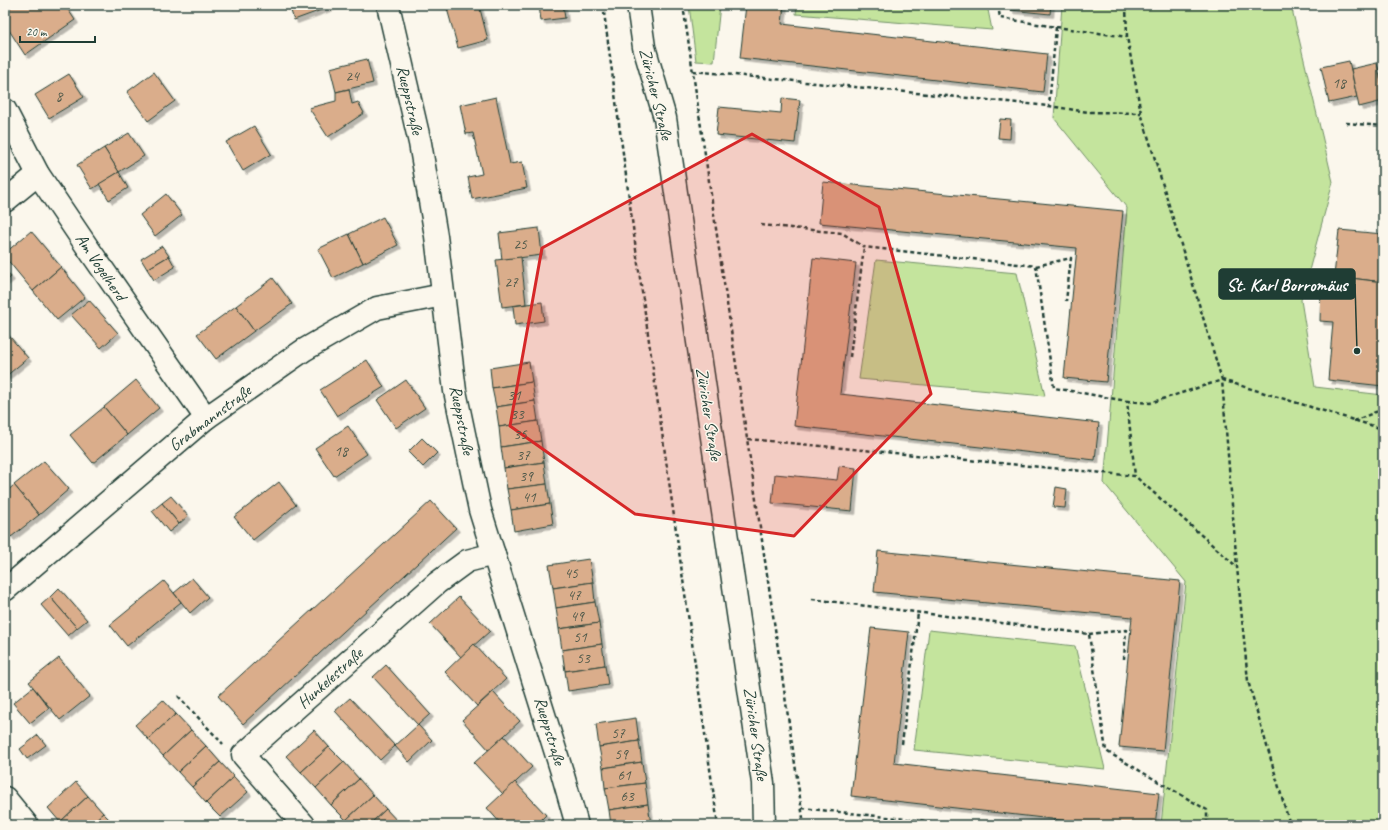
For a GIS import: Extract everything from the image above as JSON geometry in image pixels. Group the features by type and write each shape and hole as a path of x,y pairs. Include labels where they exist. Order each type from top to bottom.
{"street":[{"name":"Rueppstraße","path":"388,5 420,143 436,236 455,391 480,510 562,772 577,825"},
{"name":"Züricher Straße","path":"638,5 644,47 665,118 763,783 764,825"},
{"name":"Am Vogelherd","path":"5,110 38,174 206,418"},
{"path":"5,201 38,174"},
{"name":"Grabmannstraße","path":"5,590 206,418 304,350 377,308 443,295"},
{"name":"Hunkelestraße","path":"244,754 437,583 467,561 494,554"},
{"path":"244,754 304,825"}],"path":[{"path":"603,5 636,250 718,825"},
{"path":"683,5 804,825"},
{"path":"998,5 1000,18 1127,37"},
{"path":"1126,5 1127,37 1141,113 1222,380 1248,681 1290,825"},
{"path":"1049,106 1056,27"},
{"path":"693,71 1049,106 1088,112 1141,113"},
{"path":"1346,123 1383,126"},
{"path":"761,225 842,233 864,247 1036,266 1071,258 1066,301"},
{"path":"850,357 864,247"},
{"path":"1036,266 1054,388 1127,401 1150,402 1222,380 1383,429"},
{"path":"1127,401 1135,476"},
{"path":"1353,421 1383,409"},
{"path":"748,439 1135,476 1237,567"},
{"path":"812,599 1089,634 1126,630 1124,659"},
{"path":"902,744 918,613"},
{"path":"1089,634 1106,751 1207,810 1207,825"},
{"path":"178,696 220,742 244,754"},
{"path":"802,808 962,825"}],"highlighted area":[{"path":"752,134 879,207 931,394 794,536 635,514 510,426 542,248"}],"green space":[{"path":"689,5 720,5 714,62 696,61"},
{"path":"797,5 987,5 992,30 796,14"},
{"path":"1062,5 1291,5 1333,182 1301,300 1315,387 1383,395 1383,825 1161,825 1186,582 1104,483 1127,208 1054,118"},
{"path":"876,260 1017,273 1045,396 859,379"},
{"path":"929,630 1075,646 1105,769 914,750"}],"building":[{"path":"15,5 65,5 75,20 25,55 5,24 5,11"},
{"path":"289,5 335,5 294,20"},
{"path":"446,5 479,5 488,40 458,48"},
{"path":"539,5 563,5 565,18 541,21"},
{"path":"746,5 784,5 782,24 1047,54 1043,92 740,58"},
{"path":"1010,5 1051,5 1050,14 1010,10"},
{"path":"367,59 373,83 336,92 330,68"},
{"path":"1349,61 1357,97 1329,103 1321,67"},
{"path":"1377,63 1383,91 1383,101 1359,107 1351,69"},
{"path":"154,72 175,101 148,121 127,92"},
{"path":"1383,73 1383,91 1379,74"},
{"path":"69,74 84,97 49,118 35,95"},
{"path":"349,89 352,104 358,102 364,113 328,137 309,108 336,101 336,92"},
{"path":"496,97 510,164 522,162 527,188 472,199 468,177 482,174 473,133 466,134 460,105"},
{"path":"782,98 800,100 795,143 716,135 719,107 781,113"},
{"path":"1000,119 1011,120 1010,139 998,138"},
{"path":"254,126 271,154 243,171 226,142"},
{"path":"129,133 144,156 119,172 104,148"},
{"path":"104,148 119,172 92,189 77,165"},
{"path":"119,172 128,188 109,200 99,184"},
{"path":"823,182 1123,211 1106,382 1064,378 1077,248 819,223"},
{"path":"166,194 182,215 155,236 140,215"},
{"path":"383,217 398,245 363,263 349,234"},
{"path":"539,228 542,255 502,260 499,233"},
{"path":"1339,230 1383,234 1383,282 1334,276"},
{"path":"31,231 61,267 33,291 5,257 5,253"},
{"path":"349,234 363,263 333,278 318,249"},
{"path":"162,246 169,256 147,269 141,259"},
{"path":"169,256 175,267 154,280 147,269"},
{"path":"521,257 526,304 502,307 496,260"},
{"path":"813,258 856,263 840,394 1099,423 1095,460 794,426"},
{"path":"61,267 85,297 57,320 33,291"},
{"path":"5,270 11,277 5,282"},
{"path":"1334,276 1383,282 1383,386 1328,380 1333,322 1320,321 1321,286 1333,287"},
{"path":"273,278 292,304 254,331 236,306"},
{"path":"89,300 118,333 101,348 71,315"},
{"path":"542,302 544,321 515,325 513,306"},
{"path":"236,306 254,331 216,359 197,334"},
{"path":"5,331 28,358 5,377"},
{"path":"367,360 384,387 337,416 320,390"},
{"path":"529,362 532,382 492,388 490,368"},
{"path":"136,380 159,408 127,435 104,407"},
{"path":"406,380 425,408 396,428 377,400"},
{"path":"532,382 535,401 496,407 492,388"},
{"path":"535,401 538,421 499,427 496,407"},
{"path":"104,407 127,435 93,463 70,435"},
{"path":"538,421 541,441 501,447 499,427"},
{"path":"348,426 367,454 334,476 315,448"},
{"path":"422,438 437,453 423,467 408,452"},
{"path":"541,441 544,462 504,468 501,447"},
{"path":"44,461 69,489 39,515 14,485"},
{"path":"544,462 547,484 507,489 504,468"},
{"path":"839,466 856,468 852,511 772,503 775,474 837,480"},
{"path":"279,482 296,505 253,540 234,517"},
{"path":"547,484 550,504 511,510 507,489"},
{"path":"14,485 39,515 11,537 5,529 5,493"},
{"path":"1056,487 1067,489 1065,508 1053,507"},
{"path":"171,496 188,516 179,524 162,503"},
{"path":"431,501 456,528 243,724 218,696"},
{"path":"162,503 179,524 169,532 152,511"},
{"path":"550,504 553,524 514,531 511,510"},
{"path":"878,551 1180,581 1163,751 1119,747 1132,617 874,592"},
{"path":"589,559 593,582 553,588 549,565"},
{"path":"192,578 208,597 190,613 174,593"},
{"path":"164,581 181,602 127,646 110,625"},
{"path":"593,582 595,602 556,608 553,588"},
{"path":"59,588 87,620 77,628 50,597"},
{"path":"50,597 77,628 68,636 41,605"},
{"path":"459,597 490,631 461,657 430,624"},
{"path":"595,602 599,623 559,629 556,608"},
{"path":"599,623 602,644 562,650 559,629"},
{"path":"871,628 909,632 894,763 1159,793 1155,825 1104,825 851,796"},
{"path":"474,644 506,679 477,706 445,672"},
{"path":"602,644 605,665 565,671 562,650"},
{"path":"59,658 90,696 60,720 29,682"},
{"path":"386,665 430,714 418,725 373,677"},
{"path":"605,665 608,685 568,691 565,671"},
{"path":"33,687 49,708 30,723 13,703"},
{"path":"493,692 520,721 489,750 462,720"},
{"path":"350,698 395,746 380,760 335,711"},
{"path":"163,700 176,714 148,739 135,725"},
{"path":"176,714 191,730 163,756 148,739"},
{"path":"636,718 639,741 599,747 596,724"},
{"path":"418,725 432,740 409,762 395,746"},
{"path":"191,730 206,746 178,772 163,756"},
{"path":"314,730 329,747 301,772 286,756"},
{"path":"38,735 46,745 27,759 20,749"},
{"path":"504,736 532,767 503,794 474,763"},
{"path":"639,741 642,762 603,768 599,747"},
{"path":"206,746 220,762 192,787 178,772"},
{"path":"329,747 344,762 316,788 301,772"},
{"path":"220,762 234,777 206,803 192,787"},
{"path":"344,762 359,779 331,805 316,788"},
{"path":"642,762 645,783 605,788 603,768"},
{"path":"234,777 248,792 220,817 206,803"},
{"path":"359,779 373,795 346,820 331,805"},
{"path":"76,782 88,796 60,822 48,808"},
{"path":"515,782 546,815 536,825 502,825 487,808"},
{"path":"645,783 648,804 609,810 605,788"},
{"path":"373,795 386,809 369,825 350,825 346,820"},
{"path":"88,796 103,813 90,825 63,825 60,822"},
{"path":"648,804 651,825 611,825 609,810"},
{"path":"386,809 399,823 397,825 369,825"},
{"path":"103,813 115,825 90,825"}],"place":[{"name":"St. Karl Borromäus","path":"1357,351"}]}
